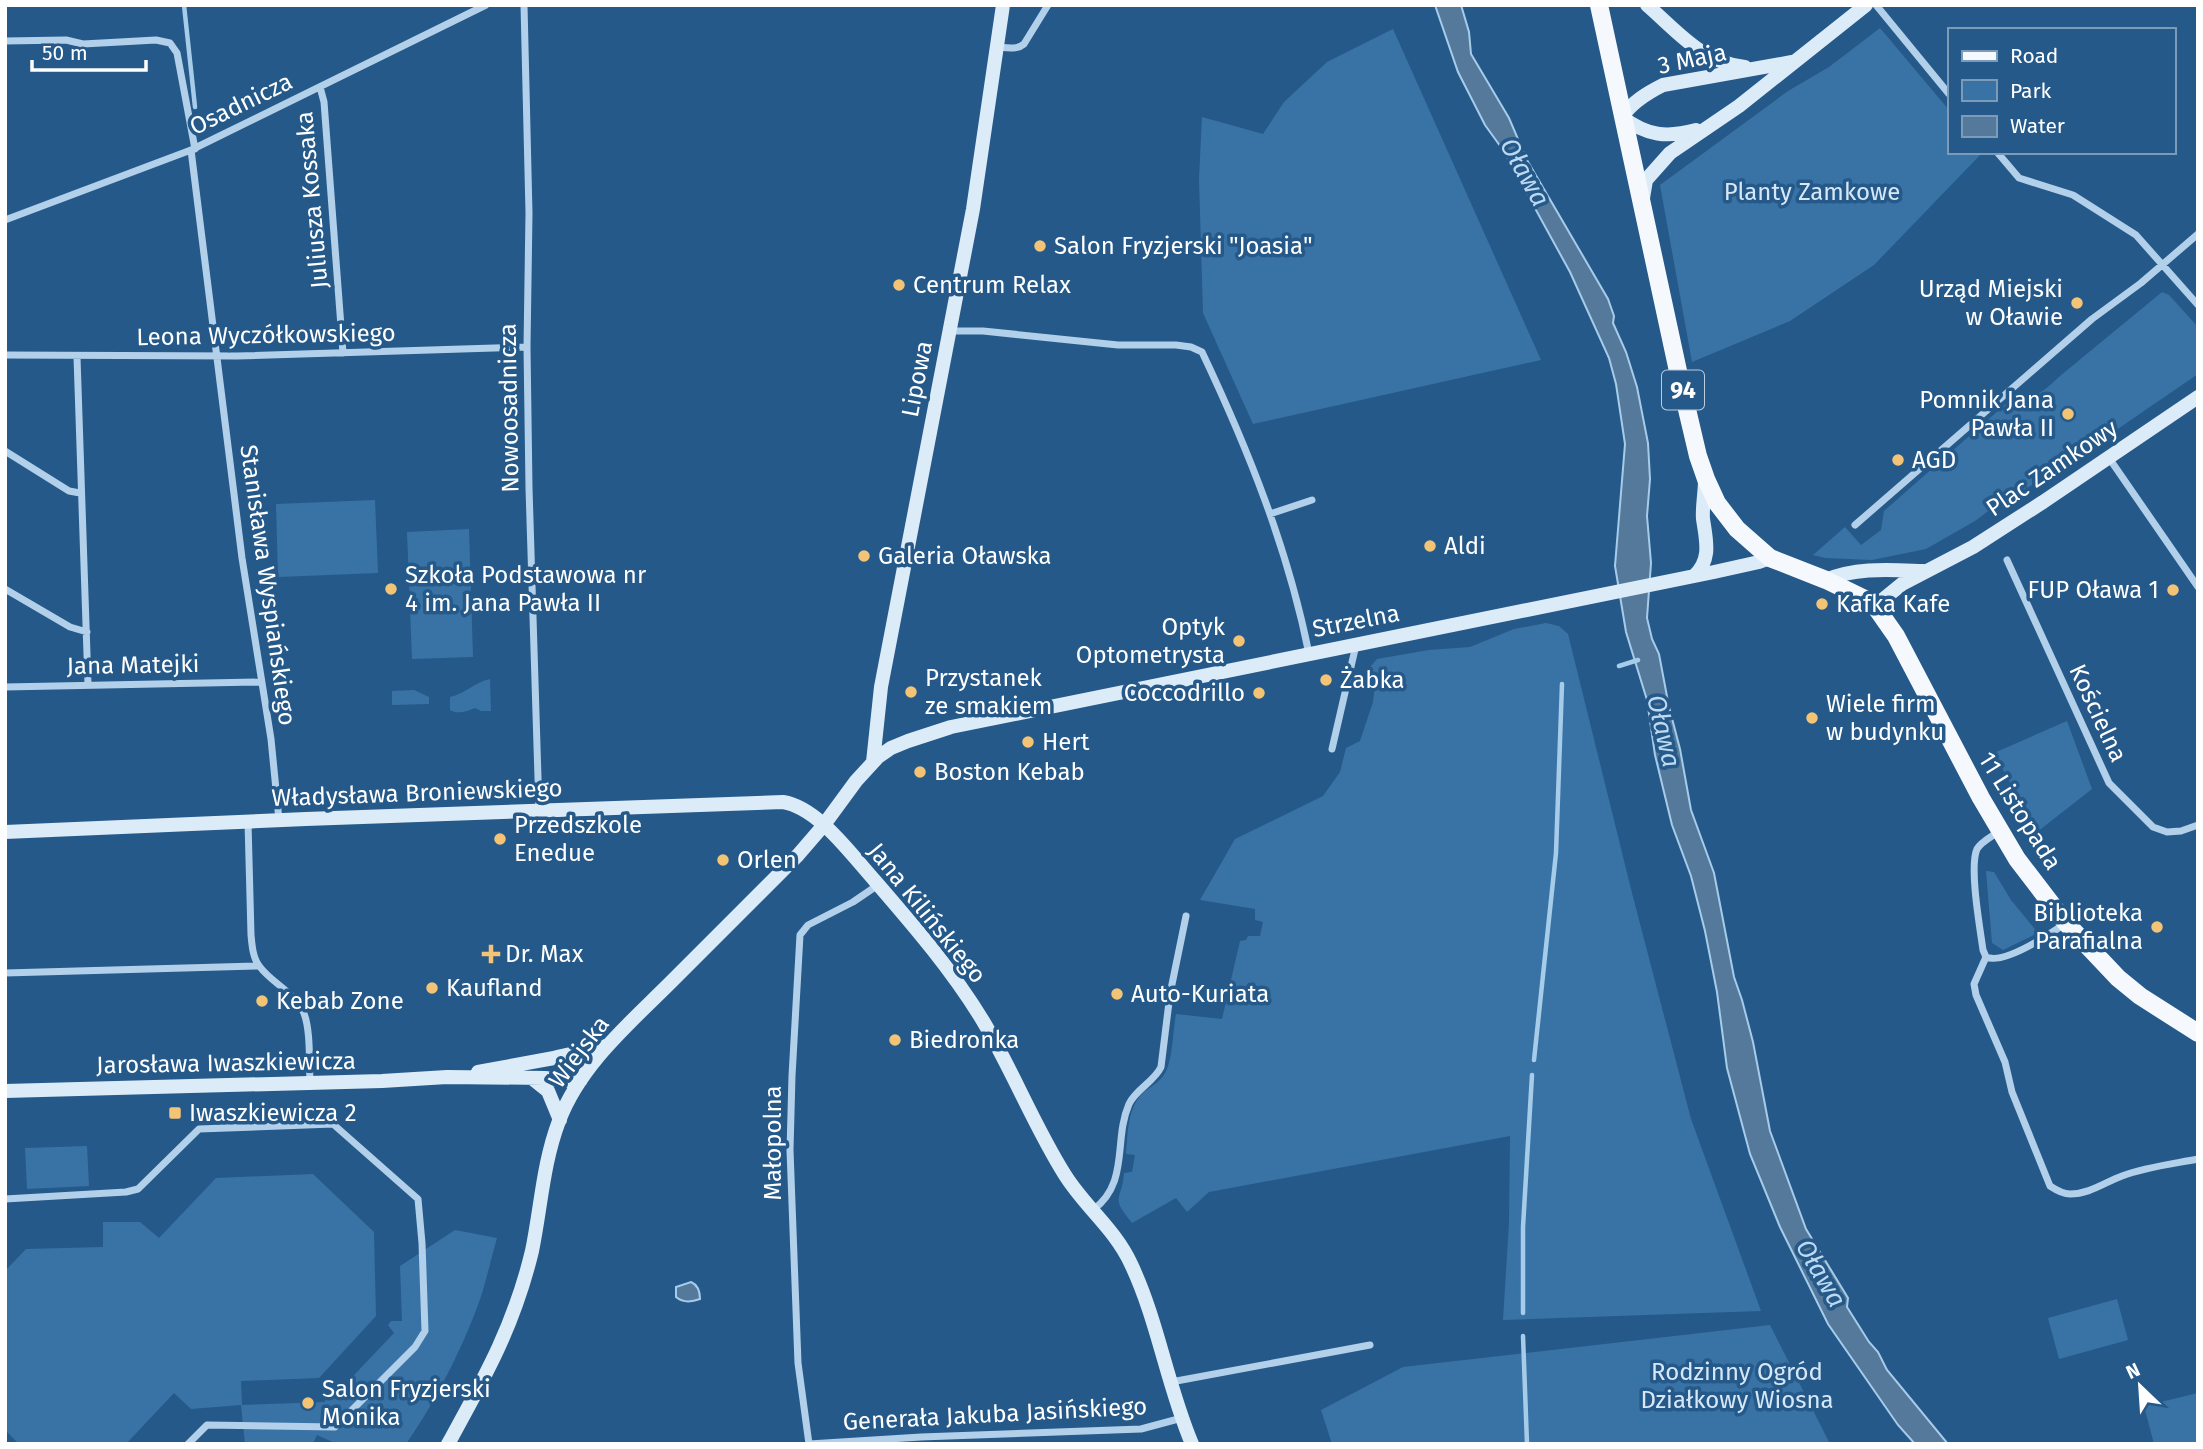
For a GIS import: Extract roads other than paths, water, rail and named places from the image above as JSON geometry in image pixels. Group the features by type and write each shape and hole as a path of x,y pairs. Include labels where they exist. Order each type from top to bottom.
{"main road":[{"name":"94","path":"1600,5 1678,372 1706,479 1717,503 1732,524 1770,558 1826,580 1875,606"},
{"name":"11 Listopada","path":"1875,606 1901,645 1941,725 2017,859 2066,923 2101,961 2133,990 2198,1033"}],"street":[{"name":"Osadnicza","path":"5,220 193,149 486,5"},
{"name":"Nowoosadnicza","path":"524,5 529,213 527,347 539,810"},
{"name":"Lipowa","path":"873,762 880,692 973,209 1003,5"},
{"path":"998,47 1021,47 1048,5"},
{"path":"1647,5 1711,59 1730,66 1760,69"},
{"name":"3 Maja","path":"1642,206 1643,187 1653,170 1670,153 1739,106 1866,5"},
{"path":"1877,5 1948,93"},
{"name":"Stanisława Wyspiańskiego","path":"5,41 66,40 83,44 156,40 170,43 177,53 193,149 219,383 271,739 279,820"},
{"name":"3 Maja","path":"1714,122 1695,131 1673,136 1660,135 1622,117 1637,101 1663,85 1795,61"},
{"name":"Juliusza Kossaka","path":"320,87 325,115 343,353"},
{"path":"1999,154 2019,178 2073,195 2126,228 2144,243 2198,305"},
{"path":"1855,525 2092,319 2163,265 2198,234"},
{"path":"950,331 983,331 1118,345 1177,345 1202,352 1267,503 1298,602 1309,654"},
{"name":"Leona Wyczółkowskiego","path":"5,355 218,356 527,347"},
{"path":"77,357 88,684"},
{"name":"Plac Zamkowy","path":"1875,606 1902,583 1973,547 2198,397"},
{"path":"5,451 69,491 80,493"},
{"path":"2109,458 2198,587"},
{"path":"1691,576 1702,565 1707,547 1703,519 1706,479"},
{"path":"1270,514 1312,500"},
{"name":"Strzelna","path":"873,762 891,748 951,727 1770,558"},
{"name":"Kościelna","path":"2007,560 2109,783 2153,827 2174,832 2198,825"},
{"name":"Plac Zamkowy","path":"1826,580 1842,573 1928,571"},
{"path":"5,589 69,627 87,632"},
{"path":"1332,749 1356,645"},
{"name":"Jana Matejki","path":"5,687 261,682"},
{"name":"Wiejska","path":"448,1444 493,1363 515,1311 532,1250 546,1165 560,1119 582,1079 609,1044 798,855 873,762"},
{"name":"Władysława Broniewskiego","path":"5,832 783,802 804,810 823,826"},
{"path":"248,822 253,951 258,966 295,1000 303,1011 310,1083"},
{"name":"Jana Kilińskiego","path":"823,826 930,944 958,982 1002,1054 1065,1175 1112,1231 1141,1287 1169,1382 1192,1444"},
{"path":"2000,831 1981,844 1975,858 1977,896 1986,957 1974,984 1976,995 2005,1062 2012,1092 2050,1186 2068,1195 2099,1187 2146,1169 2198,1159"},
{"name":"Małopolna","path":"809,1444 798,1363 790,1150 800,935 808,925 853,902 878,885"},
{"path":"1092,1210 1108,1196 1115,1178 1129,1104 1161,1067 1170,994 1186,916"},
{"path":"1986,957 2003,957 2046,937 2066,923"},
{"path":"5,973 258,966"},
{"name":"Jarosława Iwaszkiewicza","path":"447,1077 554,1058 609,1044"},
{"path":"554,1058 574,1065 582,1079"},
{"name":"Jarosława Iwaszkiewicza","path":"5,1091 370,1082 447,1077 545,1078 569,1081 582,1079"},
{"path":"533,1079 548,1091 560,1119"},
{"path":"5,1199 138,1189 199,1129 333,1125 418,1199 425,1331 415,1347 335,1427 207,1425 188,1444"},
{"path":"1169,1382 1370,1345"},
{"name":"Generała Jakuba Jasińskiego","path":"809,1444 1141,1429 1182,1418"}],"water":[{"name":"Oława","path":"1435,5 1461,5 1469,32 1471,54 1509,118 1527,160 1608,299 1614,316 1613,323 1637,387 1648,443 1650,479 1647,516 1651,563 1647,618 1659,654 1691,810 1714,873 1734,977 1753,1042 1770,1131 1806,1229 1848,1298 1847,1307 1887,1370 1948,1444 1915,1444 1898,1425 1828,1324 1780,1227 1750,1154 1727,1068 1717,992 1705,931 1691,876 1672,825 1655,755 1647,700 1626,632 1615,566 1625,444 1616,384 1609,358 1570,272 1503,150 1485,125 1458,72"},
{"path":"691,1282 698,1289 700,1299 688,1301 676,1297 676,1287"}],"waterway":[{"path":"184,5 195,107"},
{"path":"1619,666 1638,660"},
{"path":"1534,1060 1556,853 1562,684"},
{"path":"1523,1313 1523,1227 1532,1075"},
{"path":"1523,1336 1527,1444"}],"place":[{"name":"Salon Fryzjerski \"Joasia\"","path":"1040,246"},
{"name":"Centrum Relax","path":"899,285"},
{"name":"Urząd Miejski w Oławie","path":"2077,303"},
{"name":"Pomnik Jana Pawła II","path":"2068,414"},
{"name":"AGD","path":"1898,460"},
{"name":"Aldi","path":"1430,546"},
{"name":"Galeria Oławska","path":"864,556"},
{"name":"Szkoła Podstawowa nr 4 im. Jana Pawła II","path":"391,589"},
{"name":"FUP Oława 1","path":"2173,590"},
{"name":"Kafka Kafe","path":"1822,604"},
{"name":"Optyk Optometrysta","path":"1239,641"},
{"name":"Żabka","path":"1326,680"},
{"name":"Przystanek ze smakiem","path":"911,692"},
{"name":"Coccodrillo","path":"1259,693"},
{"name":"Wiele firm w budynku","path":"1812,718"},
{"name":"Hert","path":"1028,742"},
{"name":"Boston Kebab","path":"920,772"},
{"name":"Przedszkole Enedue","path":"500,839"},
{"name":"Orlen","path":"723,860"},
{"name":"Biblioteka Parafialna","path":"2157,927"},
{"name":"Dr. Max","path":"491,954"},
{"name":"Kaufland","path":"432,988"},
{"name":"Auto-Kuriata","path":"1117,994"},
{"name":"Kebab Zone","path":"262,1001"},
{"name":"Biedronka","path":"895,1040"},
{"name":"Iwaszkiewicza 2","path":"175,1113"},
{"name":"Salon Fryzjerski Monika","path":"308,1403"}],"park label":[{"name":"Planty Zamkowe","path":"1812,192"},
{"name":"Rodzinny Ogród Działkowy Wiosna","path":"1737,1386"}]}
